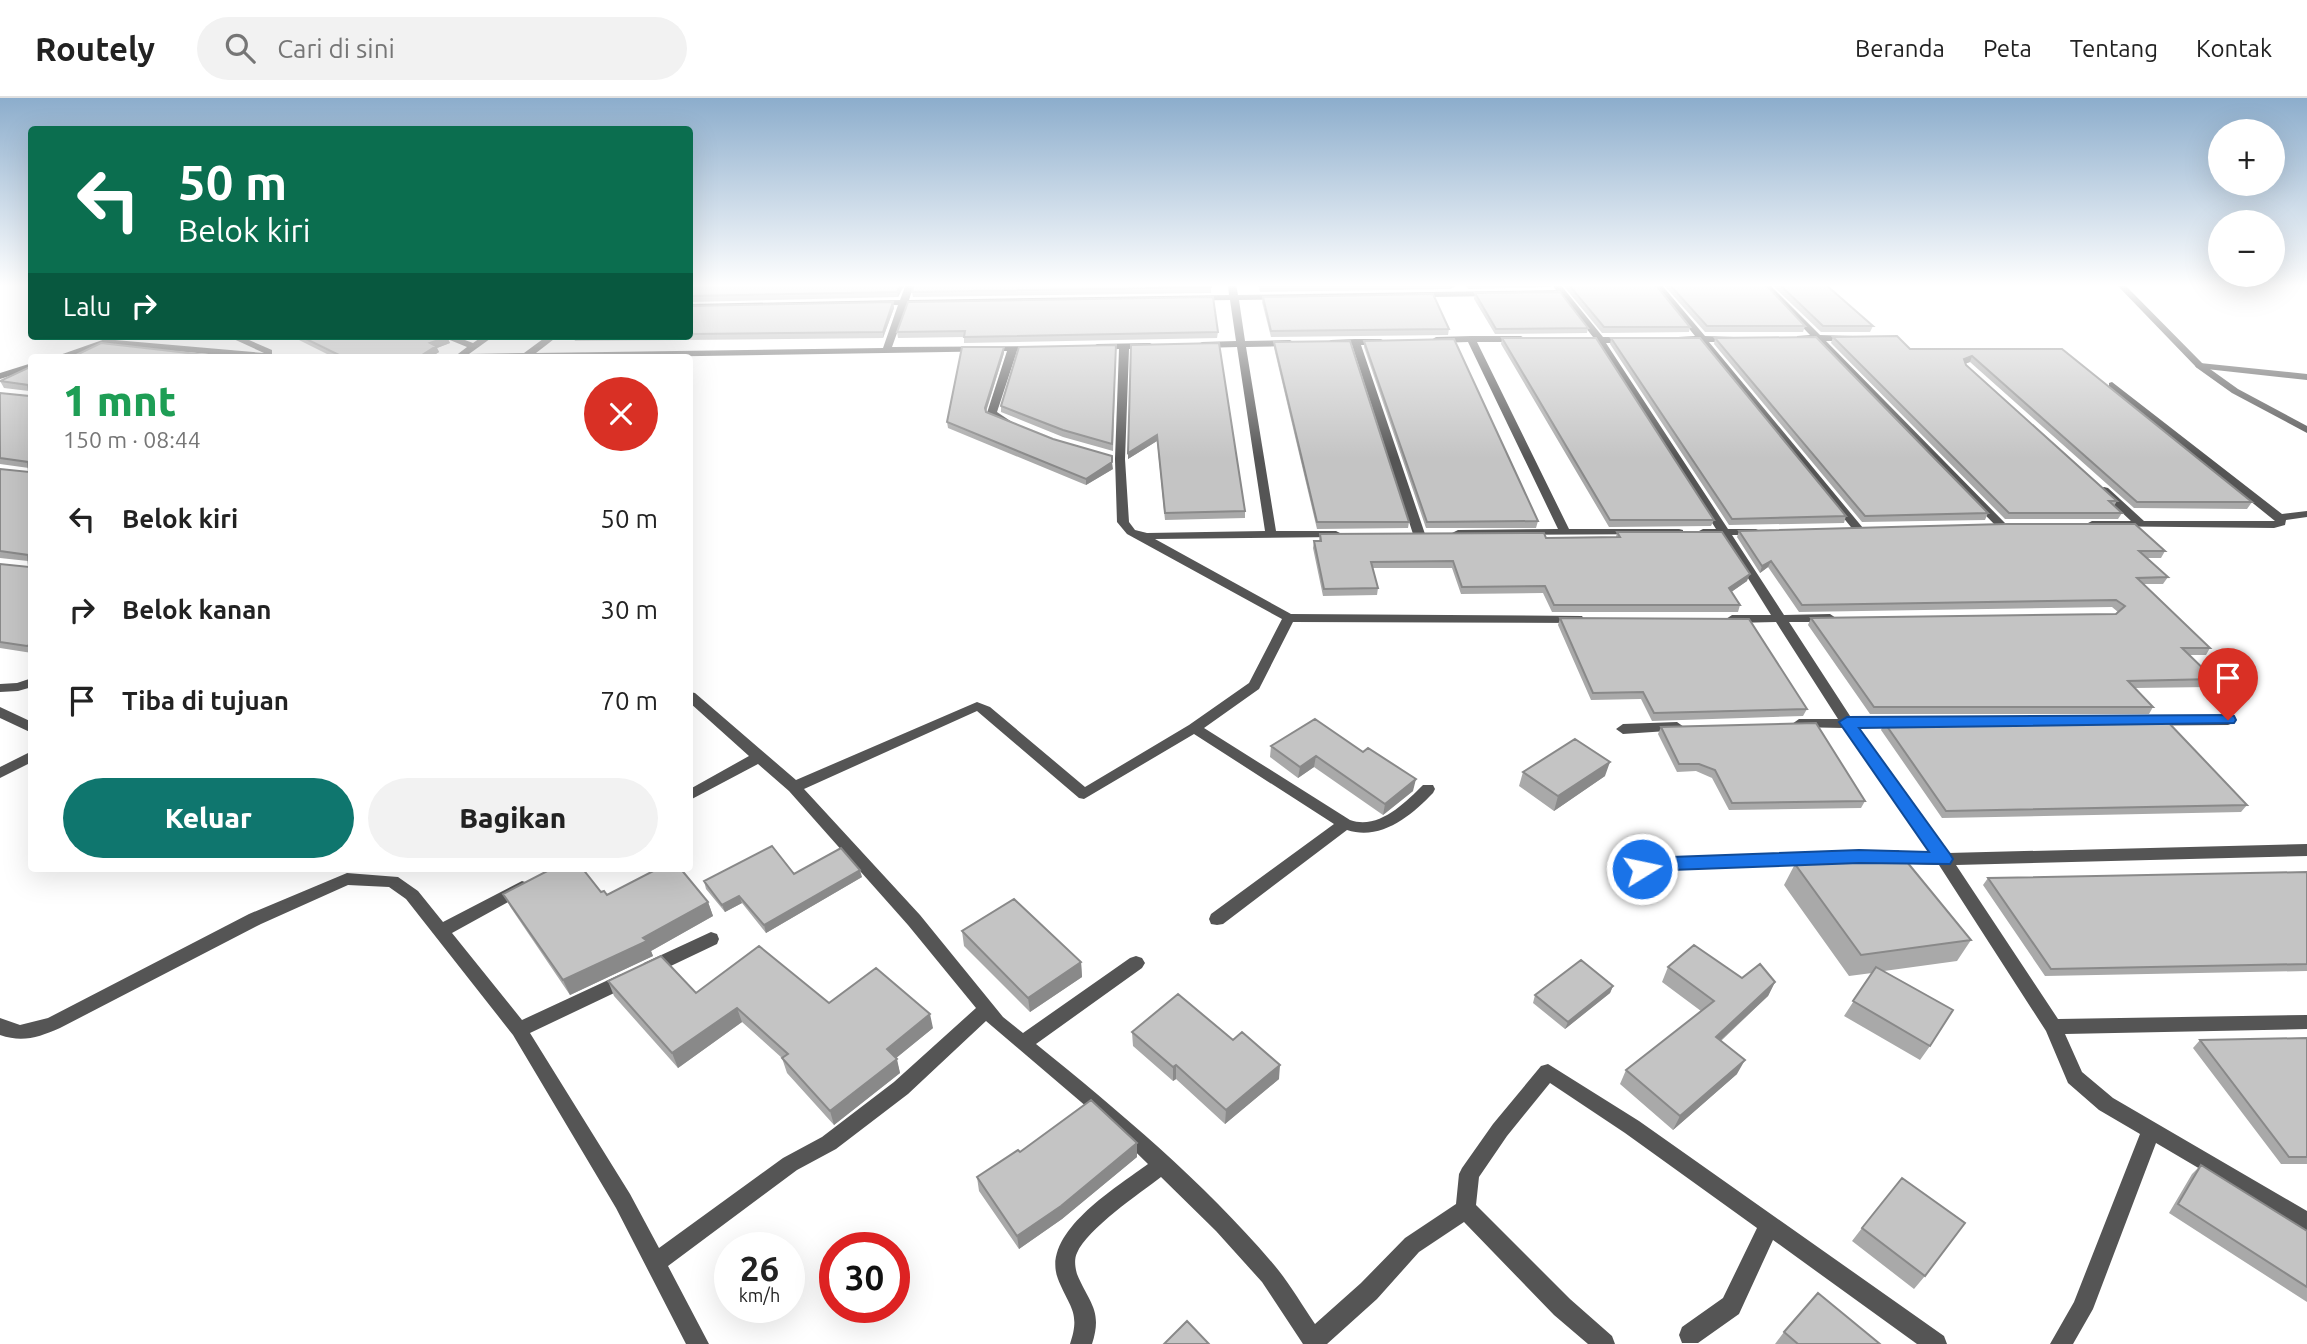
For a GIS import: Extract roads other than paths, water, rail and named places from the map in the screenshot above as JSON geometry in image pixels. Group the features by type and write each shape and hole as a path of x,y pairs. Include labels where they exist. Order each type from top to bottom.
{"street":[{"path":"69,354 104,342"},
{"path":"106,342 241,354"},
{"path":"246,342 274,354"},
{"path":"463,342 474,346"},
{"path":"462,354 480,342"},
{"path":"528,354 545,342"},
{"path":"887,349 889,342"},
{"path":"1317,343 1349,342"},
{"path":"1355,342 1419,534"},
{"path":"1473,342 1565,532"},
{"path":"1601,342 1779,619 1847,722 1944,859 2053,1027 2075,1077 2106,1104 2205,1159 2307,1222"},
{"path":"1706,342 1866,530 1846,530"},
{"path":"1823,342 2001,525"},
{"path":"2177,342 2200,366 2235,391 2307,430"},
{"path":"1188,345 1304,343"},
{"path":"1240,344 1271,535"},
{"path":"1082,347 1163,346"},
{"path":"1124,347 1120,459 1123,522 1131,532 1289,618 1588,619"},
{"path":"1013,348 992,412 996,418 1023,428"},
{"path":"587,354 1040,348"},
{"path":"2200,366 2307,377"},
{"path":"0,376 28,367"},
{"path":"2112,385 2280,519 2307,514"},
{"path":"1107,456 1120,459"},
{"path":"2091,478 2141,524"},
{"path":"2077,524 2274,525 2281,523 2280,519"},
{"path":"1445,534 1765,532"},
{"path":"1137,534 1352,534"},
{"path":"1405,534 1432,534"},
{"path":"793,787 977,706 1084,794 1194,728 1254,686 1289,618"},
{"path":"1725,619 1848,618"},
{"path":"0,688 25,685"},
{"path":"693,699 793,787 914,920 987,1009 1023,1043 1115,1119 1223,1224 1269,1275 1315,1342 1369,1291 1412,1245 1466,1209"},
{"path":"0,712 28,726"},
{"path":"1781,724 2228,720"},
{"path":"1623,729 1689,727"},
{"path":"1194,728 1345,824 1365,830 1407,810 1428,789"},
{"path":"693,793 759,757"},
{"path":"0,773 28,758"},
{"path":"1217,919 1345,824"},
{"path":"1642,869 1671,864 1859,856 1944,859 2307,850"},
{"path":"0,1026 11,1034 20,1034 54,1023 255,919 347,880 392,881 412,895 519,1030 623,1202 698,1344"},
{"path":"440,932 533,881"},
{"path":"519,1030 711,939"},
{"path":"1023,1043 1136,963"},
{"path":"655,1263 790,1164 829,1143 850,1127 901,1087 987,1009"},
{"path":"2053,1027 2307,1022"},
{"path":"1604,1344 1523,1268 1466,1209 1469,1174 1500,1130 1548,1072 1937,1344"},
{"path":"2062,1344 2082,1309 2151,1131"},
{"path":"1081,1344 1088,1324 1085,1308 1063,1267 1066,1250 1084,1227 1162,1164"},
{"path":"1690,1335 1731,1306 1769,1225"}]}
